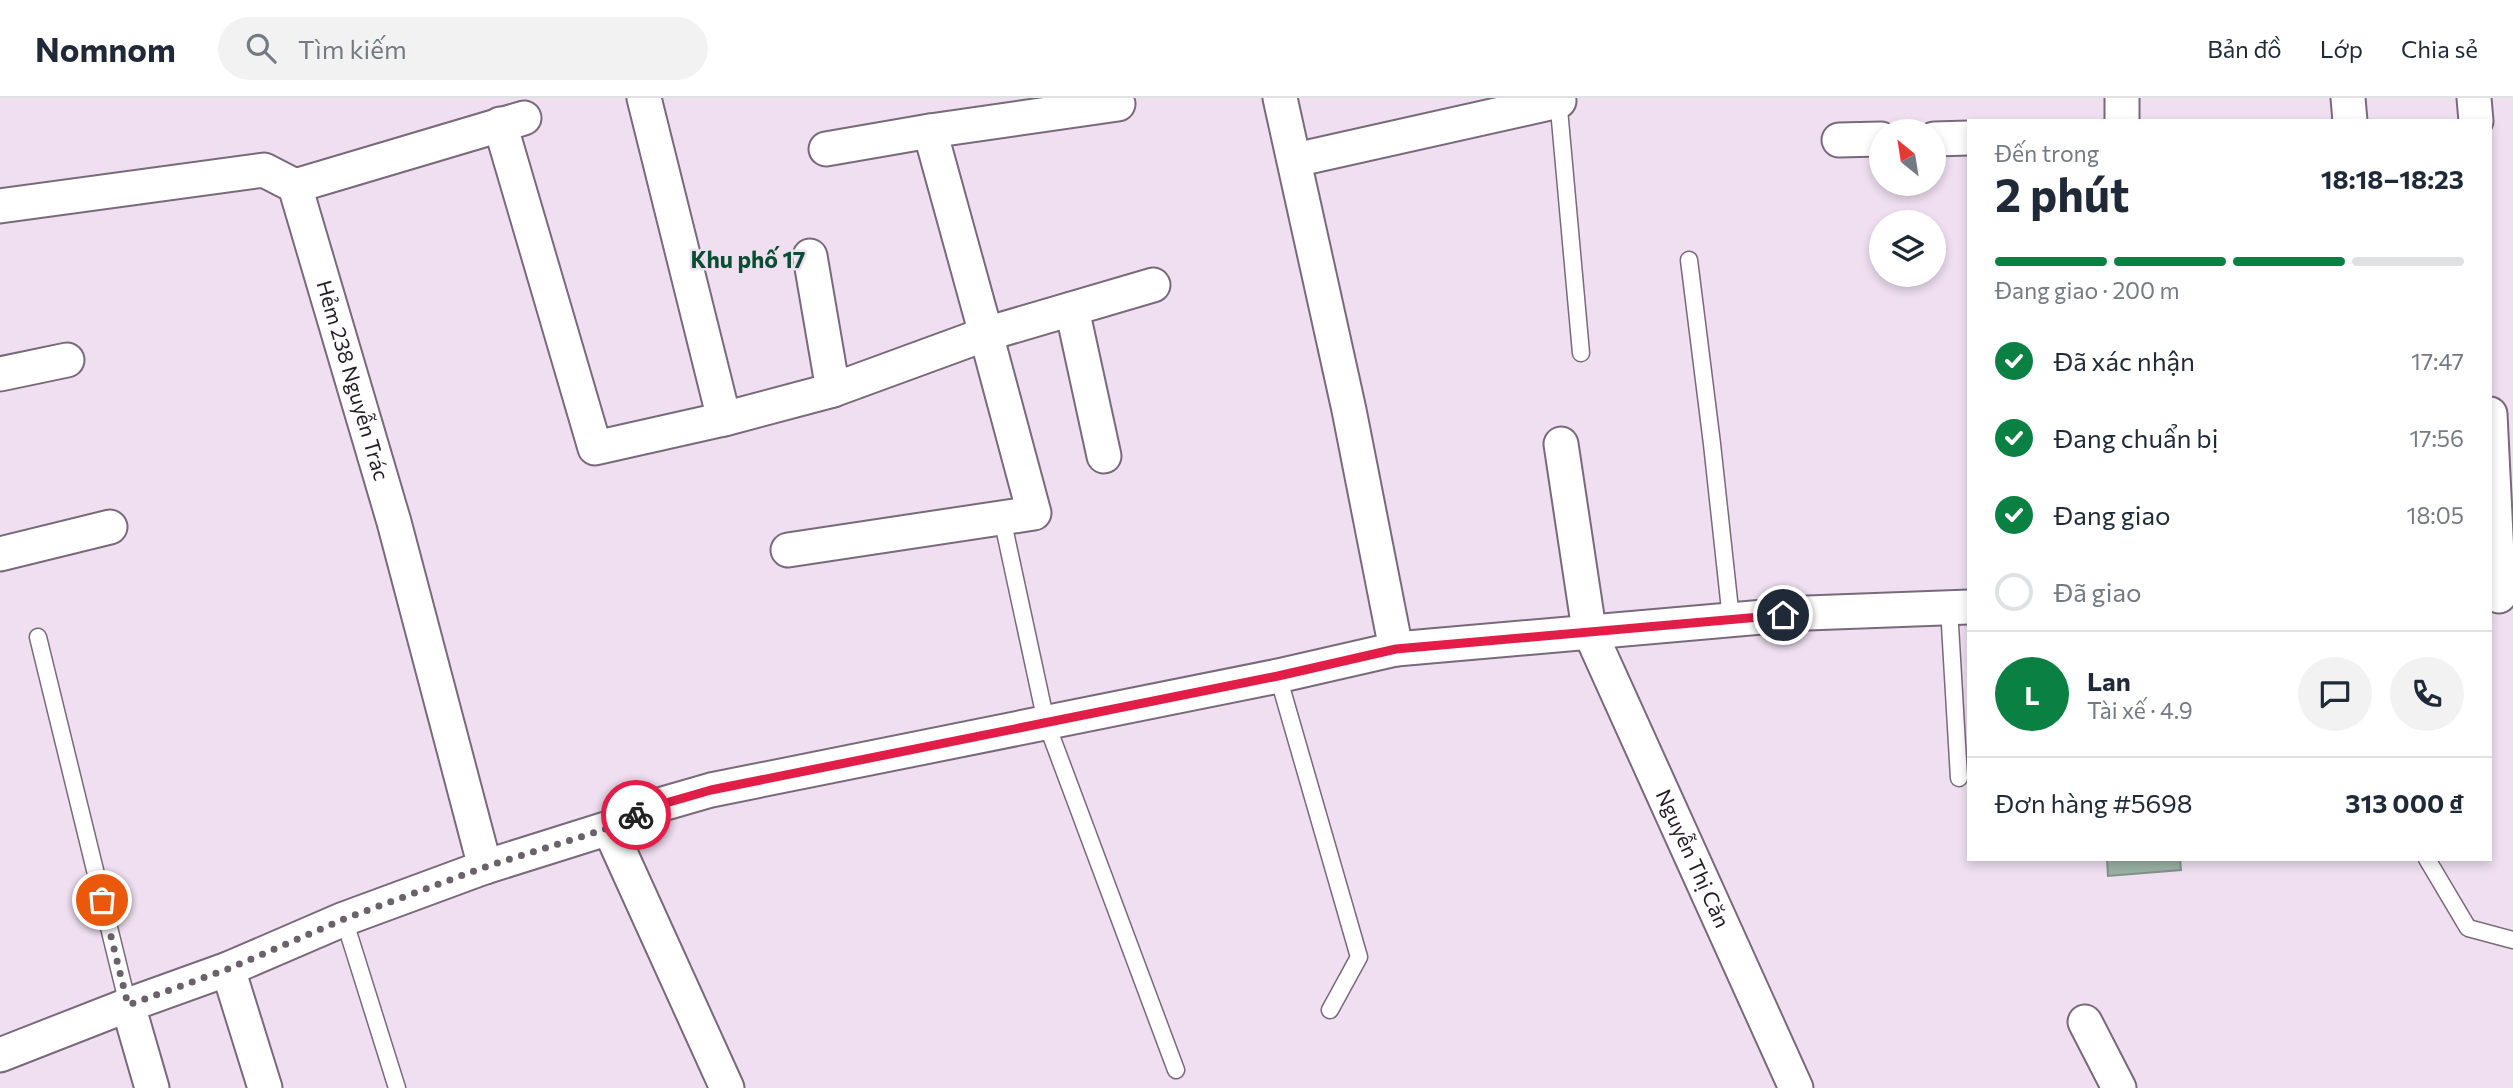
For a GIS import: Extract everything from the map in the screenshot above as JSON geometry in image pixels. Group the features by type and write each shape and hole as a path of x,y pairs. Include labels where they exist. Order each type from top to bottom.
{"street":[{"path":"644,98 724,419"},
{"path":"1280,98 1349,410 1396,649"},
{"path":"2122,98 2122,119"},
{"path":"2348,98 2350,119"},
{"path":"2474,98 2476,119"},
{"path":"1295,160 1479,108 1558,100"},
{"path":"826,149 1118,104"},
{"path":"0,206 264,170 295,186 512,121 595,448 724,419 833,390 986,334 1153,285"},
{"path":"788,550 1034,513 930,131"},
{"path":"1946,139 1967,138"},
{"path":"1839,140 1869,139"},
{"name":"Hẻm 238 Nguyễn Trác","path":"295,186 394,522 485,867"},
{"path":"810,256 833,390"},
{"path":"1072,309 1104,456"},
{"path":"0,374 67,360"},
{"name":"Nguyễn Thị Căn","path":"1561,444 1589,630 1796,1088"},
{"path":"2492,447 2501,596"},
{"path":"0,554 110,527"},
{"path":"0,1055 228,969 344,919 485,867 609,828 652,807 711,790 1278,676 1396,649 1589,630 1808,613 1959,608"},
{"path":"609,828 727,1088"},
{"path":"228,969 265,1088"},
{"path":"128,1005 152,1088"},
{"path":"2085,1023 2119,1088"}],"lane":[{"path":"1558,100 1581,353"},
{"path":"1689,260 1731,619"},
{"path":"1002,518 1046,722 1176,1070"},
{"path":"1959,608 1959,778"},
{"path":"38,637 128,1005"},
{"path":"1278,676 1359,957 1329,1010"},
{"path":"2428,861 2468,928 2513,940"},
{"path":"344,919 397,1088"}],"building":[{"path":"2107,861 2180,861 2181,870 2108,876"}],"way so far":[{"path":"102,900 128,1005 228,969 344,919 485,867 609,828 636,815"}],"district":[{"name":"Khu phố 17","path":"748,260"}],"route":[{"path":"636,815 652,807 711,790 1278,676 1396,649 1783,615"}]}
